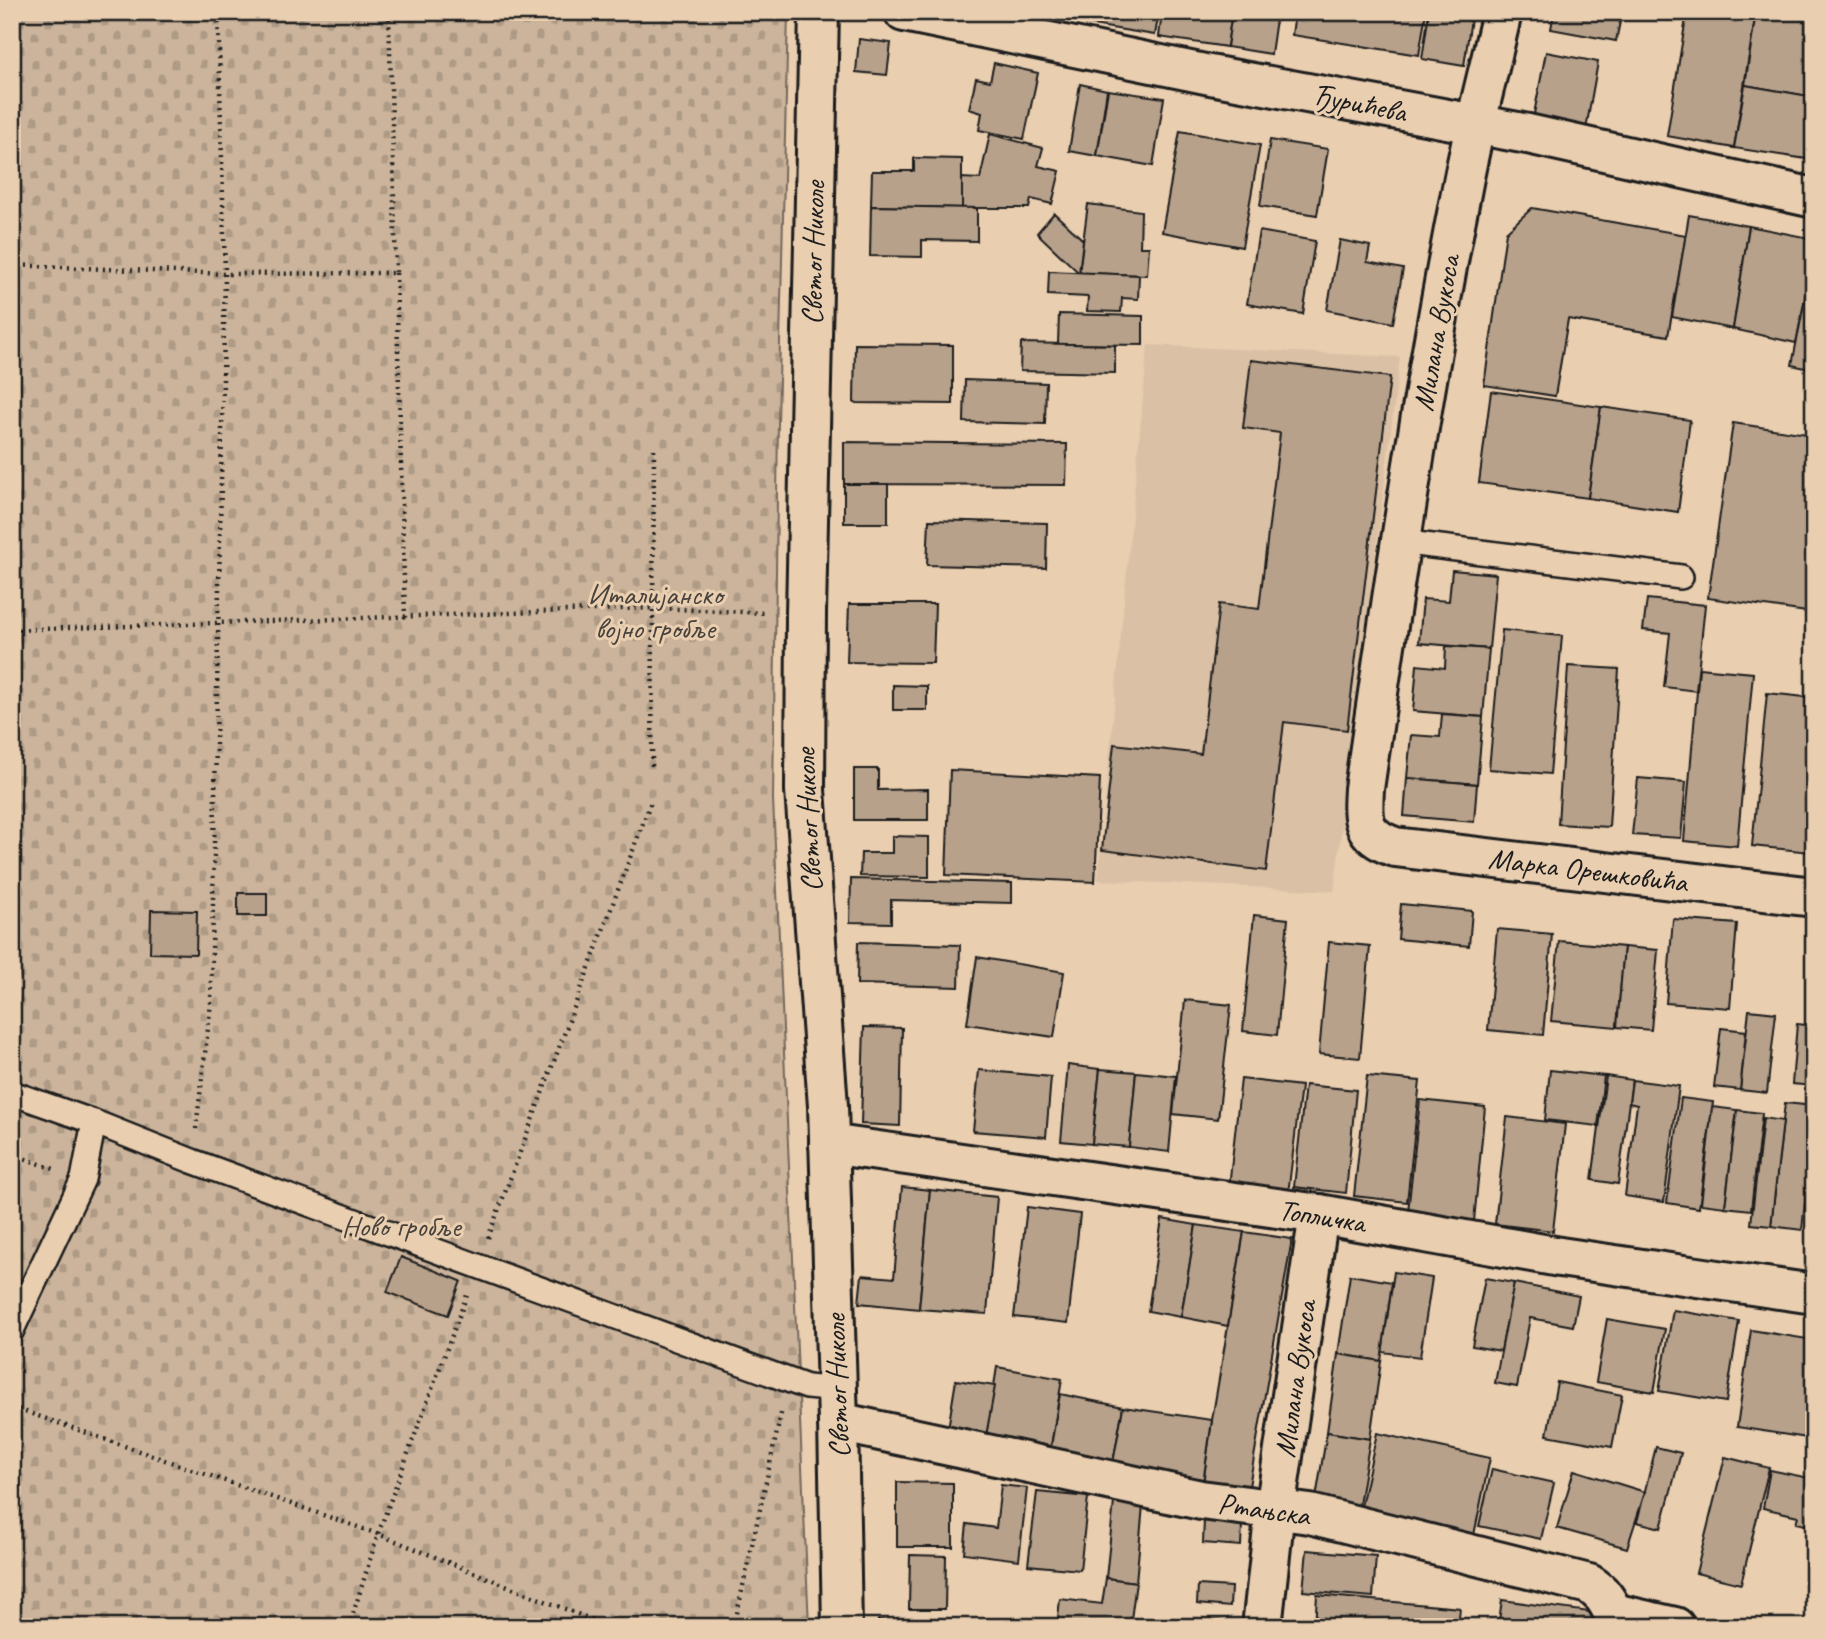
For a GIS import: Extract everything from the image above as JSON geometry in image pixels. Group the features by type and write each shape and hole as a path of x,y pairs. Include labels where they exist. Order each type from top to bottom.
{"street":[{"name":"Светог Николе","path":"820,12 806,614 805,790 830,1144 842,1627"},
{"name":"Ђурићева","path":"904,12 1210,75 1476,124 1814,198"},
{"name":"Милана Вукоса","path":"1369,830 1362,815 1364,789 1400,542 1429,367 1476,124 1502,12"},
{"name":"Марка Орешковића","path":"1369,830 1379,841 1395,847 1814,897"},
{"name":"Топличка","path":"830,1144 1319,1214 1560,1256 1814,1293"},
{"name":"Милана Вукоса","path":"1262,1627 1275,1510 1319,1214"},
{"name":"Ртањска","path":"837,1406 1200,1500 1310,1514 1589,1584 1607,1599 1613,1620 1675,1627"}],"lane":[{"path":"1400,542 1681,577"},
{"path":"12,1093 788,1379 807,1387 837,1406"},
{"path":"12,1330 83,1179 94,1122"}],"path":[{"path":"192,1161 211,1003 225,274 218,12"},
{"path":"389,12 405,618"},
{"path":"12,265 225,274 396,273"},
{"path":"652,766 654,448"},
{"path":"12,630 653,608 806,614"},
{"path":"349,1627 378,1534 652,799"},
{"path":"12,1154 83,1179"},
{"path":"734,1627 788,1379"},
{"path":"12,1407 378,1534 610,1627"}],"shaded area":[{"path":"1148,345 1400,357 1334,891 1098,880"}],"green space":[{"name":"Ново гробље","path":"12,12 788,12 778,423 773,799 809,1627 12,1627"}],"building":[{"path":"1088,12 1159,12 1155,35 1086,24"},
{"path":"1162,12 1232,12 1227,47 1159,37"},
{"path":"1232,12 1277,12 1271,54 1227,47"},
{"path":"1295,12 1426,12 1419,55 1292,35"},
{"path":"1429,12 1472,12 1464,66 1422,59"},
{"path":"1554,12 1622,12 1616,41 1551,29"},
{"path":"1687,12 1756,12 1734,148 1667,136"},
{"path":"1756,12 1814,19 1814,97 1745,85"},
{"path":"859,39 891,43 887,75 856,72"},
{"path":"1546,52 1598,62 1586,129 1533,119"},
{"path":"994,63 1038,73 1024,139 979,130 982,113 969,109 976,78 990,81"},
{"path":"1080,84 1107,90 1097,156 1069,151"},
{"path":"1745,85 1814,97 1814,117 1807,159 1734,148"},
{"path":"1108,90 1164,98 1153,166 1097,156"},
{"path":"1180,131 1260,145 1242,247 1162,232"},
{"path":"990,134 1043,148 1038,166 1060,171 1052,204 1031,199 1029,208 962,208 962,178 980,179"},
{"path":"1270,140 1328,149 1317,215 1260,206"},
{"path":"914,158 962,159 962,208 871,206 872,171 914,171"},
{"path":"1088,204 1141,211 1140,247 1149,247 1147,275 1079,273"},
{"path":"871,206 977,208 977,241 922,240 922,257 870,256"},
{"path":"1532,208 1686,235 1668,336 1568,319 1555,396 1484,385 1506,232"},
{"path":"1054,213 1083,240 1079,273 1037,233"},
{"path":"1689,215 1749,226 1733,329 1672,317"},
{"path":"1749,226 1814,239 1814,253 1796,343 1733,329"},
{"path":"1259,231 1315,241 1303,314 1247,304"},
{"path":"1340,240 1370,246 1367,262 1403,269 1393,323 1327,310"},
{"path":"1814,253 1814,370 1792,365"},
{"path":"1049,271 1139,275 1138,299 1122,298 1121,312 1087,311 1088,297 1048,295"},
{"path":"1059,314 1143,316 1143,345 1058,344"},
{"path":"1021,343 1115,345 1115,373 1020,371"},
{"path":"855,344 953,345 953,404 854,403"},
{"path":"1251,360 1390,377 1347,730 1284,722 1266,871 1102,850 1114,744 1201,754 1219,604 1259,609 1280,433 1243,428"},
{"path":"965,380 1046,383 1045,424 964,422"},
{"path":"1491,391 1601,407 1588,498 1479,483"},
{"path":"1601,407 1690,420 1678,512 1588,498"},
{"path":"1733,423 1814,435 1814,613 1708,598"},
{"path":"844,442 1067,444 1066,485 844,484"},
{"path":"844,484 888,484 888,523 844,523"},
{"path":"929,520 1047,523 1046,568 927,565"},
{"path":"1452,570 1496,574 1489,649 1419,643 1423,599 1449,601"},
{"path":"1647,599 1705,605 1696,691 1664,687 1670,633 1643,630"},
{"path":"849,604 935,604 933,663 847,662"},
{"path":"1502,630 1562,636 1550,774 1489,769"},
{"path":"1446,646 1489,649 1483,717 1413,711 1417,665 1445,668"},
{"path":"1568,666 1619,669 1609,827 1558,824"},
{"path":"1699,668 1753,673 1737,846 1684,841"},
{"path":"893,685 927,686 927,710 893,710"},
{"path":"1767,693 1814,698 1814,814 1810,852 1752,846"},
{"path":"1442,714 1483,717 1477,784 1407,778 1411,735 1440,737"},
{"path":"854,769 878,769 878,790 928,789 928,820 854,820"},
{"path":"950,770 1100,778 1095,882 946,875"},
{"path":"1407,778 1477,784 1474,822 1404,816"},
{"path":"1638,778 1686,782 1681,838 1632,835"},
{"path":"892,836 929,837 929,877 860,876 861,853 892,853"},
{"path":"851,879 1012,883 1012,903 891,900 891,923 850,922"},
{"path":"238,893 267,893 267,916 238,916"},
{"path":"1401,904 1472,911 1469,946 1398,939"},
{"path":"151,910 197,911 196,954 150,953"},
{"path":"1254,915 1288,919 1277,1035 1243,1031"},
{"path":"1673,919 1737,924 1730,1008 1666,1003"},
{"path":"1497,929 1552,934 1543,1035 1488,1030"},
{"path":"1559,941 1624,947 1617,1027 1551,1021"},
{"path":"858,942 960,945 959,987 857,984"},
{"path":"1329,942 1370,946 1360,1058 1319,1054"},
{"path":"1624,947 1658,950 1651,1030 1617,1027"},
{"path":"977,957 1064,972 1054,1037 967,1024"},
{"path":"1185,1000 1231,1005 1218,1119 1173,1114"},
{"path":"1749,1010 1776,1013 1767,1093 1740,1090"},
{"path":"1797,1024 1814,1026 1814,1086 1792,1084"},
{"path":"864,1027 902,1028 900,1126 861,1124"},
{"path":"1721,1028 1746,1031 1740,1090 1714,1087"},
{"path":"1068,1065 1100,1069 1092,1144 1061,1141"},
{"path":"1100,1069 1136,1072 1129,1147 1092,1144"},
{"path":"979,1070 1051,1077 1046,1137 973,1131"},
{"path":"1550,1070 1604,1076 1598,1126 1545,1120"},
{"path":"1136,1072 1176,1076 1169,1152 1129,1147"},
{"path":"1367,1076 1420,1081 1407,1202 1354,1196"},
{"path":"1606,1076 1632,1080 1618,1184 1592,1180"},
{"path":"1241,1079 1301,1086 1288,1194 1229,1187"},
{"path":"1632,1080 1679,1086 1664,1202 1625,1196 1637,1105 1629,1103"},
{"path":"1305,1085 1356,1090 1346,1193 1294,1187"},
{"path":"1681,1098 1713,1102 1699,1208 1667,1203"},
{"path":"1420,1100 1485,1107 1474,1221 1408,1212"},
{"path":"1785,1103 1814,1106 1814,1149 1811,1149 1802,1230 1771,1226"},
{"path":"1712,1107 1737,1110 1725,1207 1701,1204"},
{"path":"1737,1110 1762,1113 1751,1210 1725,1207"},
{"path":"1507,1117 1565,1124 1553,1231 1495,1224"},
{"path":"1763,1118 1783,1121 1771,1226 1751,1224"},
{"path":"902,1187 930,1190 919,1309 859,1303 862,1275 894,1278"},
{"path":"930,1190 997,1197 987,1314 919,1309"},
{"path":"1027,1207 1080,1214 1068,1323 1014,1317"},
{"path":"1162,1219 1196,1225 1181,1317 1148,1311"},
{"path":"1196,1225 1244,1232 1228,1326 1181,1317"},
{"path":"1244,1232 1292,1239 1248,1492 1203,1483"},
{"path":"401,1257 461,1281 448,1315 387,1292"},
{"path":"1394,1272 1432,1278 1420,1357 1382,1352"},
{"path":"1350,1275 1392,1282 1381,1361 1338,1354"},
{"path":"1485,1278 1514,1283 1501,1351 1472,1346"},
{"path":"1514,1283 1579,1296 1573,1326 1530,1318 1517,1387 1495,1383"},
{"path":"1673,1310 1739,1321 1726,1402 1659,1391"},
{"path":"1607,1319 1665,1329 1654,1392 1596,1382"},
{"path":"1751,1330 1814,1340 1814,1386 1810,1406 1814,1407 1814,1439 1737,1427"},
{"path":"1338,1354 1381,1361 1370,1439 1327,1432"},
{"path":"997,1367 1062,1379 1051,1446 986,1436"},
{"path":"956,1380 995,1386 986,1436 948,1429"},
{"path":"1557,1382 1622,1395 1612,1447 1547,1435"},
{"path":"1060,1394 1123,1407 1113,1463 1050,1452"},
{"path":"1123,1407 1212,1420 1203,1483 1113,1463"},
{"path":"1327,1432 1370,1439 1358,1511 1315,1504"},
{"path":"1377,1433 1490,1458 1474,1535 1360,1511"},
{"path":"1656,1447 1681,1453 1661,1528 1637,1522"},
{"path":"1725,1457 1769,1468 1741,1584 1696,1573"},
{"path":"1492,1469 1554,1483 1541,1539 1479,1526"},
{"path":"1574,1470 1645,1492 1627,1548 1557,1528"},
{"path":"1770,1470 1814,1479 1814,1527 1796,1523 1798,1516 1763,1508"},
{"path":"897,1482 953,1483 953,1547 897,1547"},
{"path":"1001,1485 1027,1488 1019,1560 964,1553 967,1524 996,1528"},
{"path":"1037,1492 1088,1497 1080,1570 1028,1565"},
{"path":"1114,1502 1143,1505 1136,1582 1106,1578"},
{"path":"1204,1520 1242,1523 1241,1546 1203,1543"},
{"path":"1307,1550 1376,1556 1373,1597 1303,1591"},
{"path":"910,1555 946,1556 945,1609 909,1609"},
{"path":"1106,1578 1136,1582 1130,1627 1057,1627 1060,1599 1102,1604"},
{"path":"1198,1585 1231,1587 1230,1607 1197,1604"},
{"path":"1317,1595 1460,1608 1458,1627 1315,1627"},
{"path":"1502,1600 1597,1613 1595,1627 1498,1627"},
{"path":"1188,1619 1221,1621 1220,1627 1187,1627"},
{"path":"878,1620 966,1627 877,1627"}],"park label":[{"name":"Италијанско војно гробље","path":"655,611"}]}
